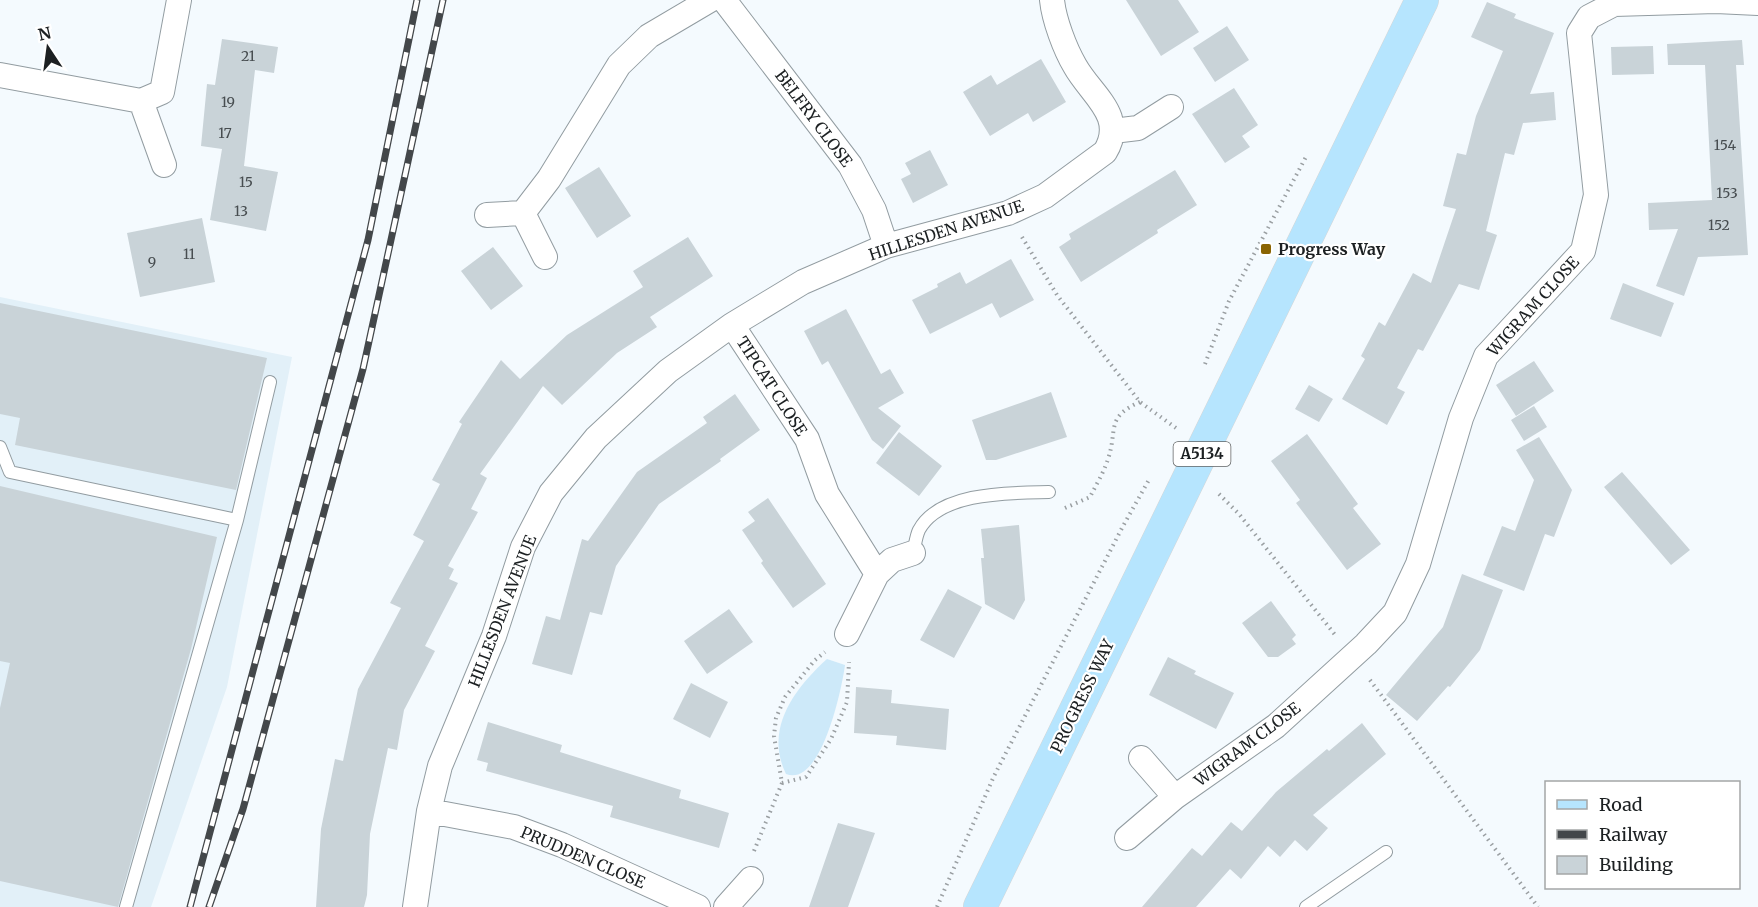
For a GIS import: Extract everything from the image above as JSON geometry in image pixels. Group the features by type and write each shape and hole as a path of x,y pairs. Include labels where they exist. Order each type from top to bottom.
{"main road":[{"name":"PROGRESS WAY","path":"980,907 1422,0"}],"street":[{"path":"0,75 141,101 162,92 179,0"},
{"path":"487,215 523,213 549,179 619,65 649,36 710,0"},
{"name":"BELFRY CLOSE","path":"724,0 850,165 874,210 886,246"},
{"path":"1052,0 1053,12 1075,66 1104,106 1110,117 1113,131 1138,128 1171,107"},
{"name":"WIGRAM CLOSE","path":"1127,838 1175,797 1276,726 1353,657 1395,613 1418,564 1461,418 1486,356 1583,251 1596,195 1579,33 1589,17 1614,4 1716,1 1758,3"},
{"path":"141,101 164,165"},
{"name":"HILLESDEN AVENUE","path":"415,907 429,811 440,766 494,636 523,547 551,493 596,438 660,378 732,325 803,282 886,246 1008,213 1045,196 1105,152 1113,131"},
{"path":"523,213 545,257"},
{"name":"TIPCAT CLOSE","path":"732,325 807,439 826,494 877,574"},
{"path":"847,634 877,574 892,560 913,553"},
{"path":"1140,758 1175,797"},
{"name":"PRUDDEN CLOSE","path":"429,811 514,827 562,845 698,907"},
{"path":"726,907 751,879"}],"lane":[{"path":"126,907 237,520 270,382"},
{"path":"0,447 10,472 237,520"},
{"path":"913,553 920,530 933,514 962,500 999,494 1049,492"},
{"path":"1306,907 1386,852"}],"path":[{"path":"1203,369 1229,301 1310,150"},
{"path":"1008,213 1057,295 1140,402 1180,430 1176,436"},
{"path":"937,907 994,776 1122,526 1151,475"},
{"path":"1212,487 1239,514 1353,657 1538,907"},
{"path":"751,879 754,848 782,783 774,736 776,717 784,698 815,660 847,634"},
{"path":"782,783 806,777 831,738 847,702 849,664 847,634"}],"shaded area":[{"path":"0,297 292,357 227,687 151,907 0,907"},
{"path":"827,659 845,665 828,733 810,766 798,774 786,774 780,757 778,741 786,711 804,683"}],"building":[{"path":"1126,0 1178,0 1199,32 1161,56"},
{"path":"1487,2 1516,14 1514,18 1554,33 1530,94 1554,92 1556,120 1523,123 1514,155 1505,153 1486,231 1497,235 1479,290 1459,284 1423,351 1418,349 1397,388 1405,392 1387,425 1342,399 1365,359 1361,356 1379,322 1385,326 1413,273 1431,283 1456,209 1443,206 1457,153 1466,155 1476,116 1503,51 1471,37"},
{"path":"1227,26 1249,60 1215,82 1193,48"},
{"path":"222,39 278,47 274,73 255,70 244,166 278,172 266,231 210,220 222,149 201,146 207,84 215,85"},
{"path":"1742,40 1744,65 1736,65 1748,255 1698,257 1684,296 1656,286 1678,229 1649,230 1648,203 1712,200 1705,65 1668,65 1667,44"},
{"path":"1653,46 1654,74 1612,75 1611,47"},
{"path":"1041,59 1066,102 1033,122 1028,113 990,136 963,92 991,75 997,85"},
{"path":"1234,88 1258,125 1242,136 1250,147 1225,163 1192,114"},
{"path":"930,150 948,185 913,203 901,179 911,174 905,163"},
{"path":"599,167 631,216 597,238 565,188"},
{"path":"1175,170 1197,205 1081,282 1059,247 1071,239 1069,234"},
{"path":"202,218 215,282 140,297 127,233"},
{"path":"688,237 713,276 650,317 657,327 617,353 562,405 543,386 480,474 487,478 471,509 478,512 448,566 454,569 449,579 458,583 425,646 435,651 404,710 397,750 388,748 370,834 367,895 364,907 316,907 321,829 335,759 343,761 358,689 401,608 390,603 424,541 413,535 440,484 432,480 462,424 459,422 501,360 520,379 567,335 643,287 633,271"},
{"path":"493,247 523,286 491,310 461,271"},
{"path":"1011,259 1034,300 1000,318 992,303 930,334 912,300 938,287 937,284 960,272 966,284"},
{"path":"1623,283 1674,303 1661,337 1610,319"},
{"path":"0,303 267,358 236,490 15,445 20,418 0,414"},
{"path":"846,309 881,374 890,369 904,393 878,408 901,426 883,449 872,440 828,361 822,365 804,331"},
{"path":"1534,361 1554,391 1516,416 1496,385"},
{"path":"1309,385 1333,399 1319,422 1295,409"},
{"path":"1051,392 1067,437 996,460 986,460 972,420"},
{"path":"735,394 760,430 720,459 721,461 659,504 616,566 602,615 590,612 572,675 532,664 546,616 560,620 582,539 588,541 637,472 707,423 703,417"},
{"path":"1534,406 1547,427 1524,441 1511,420"},
{"path":"899,432 942,466 919,496 876,463"},
{"path":"1307,434 1358,504 1353,508 1381,544 1347,570 1296,503 1300,500 1271,461"},
{"path":"1539,437 1572,490 1554,537 1545,534 1524,591 1483,575 1502,526 1515,531 1534,480 1516,450"},
{"path":"1622,472 1690,550 1671,565 1604,487"},
{"path":"0,486 217,537 191,649 118,907 0,881 0,708 10,663 0,661"},
{"path":"768,498 826,584 793,608 761,563 763,561 742,530 755,521 748,512"},
{"path":"1019,525 1025,600 1014,620 985,604 981,529"},
{"path":"1462,574 1503,590 1480,650 1450,687 1448,686 1417,721 1386,695 1443,627"},
{"path":"948,589 982,607 954,658 920,640"},
{"path":"1271,601 1296,635 1292,639 1296,644 1278,657 1268,657 1242,623"},
{"path":"729,609 753,642 707,674 684,641"},
{"path":"1168,657 1196,671 1194,674 1234,693 1216,729 1149,695"},
{"path":"691,683 728,702 710,738 673,719"},
{"path":"856,687 892,690 891,703 949,709 946,750 896,745 897,736 854,733"},
{"path":"488,722 562,745 560,752 681,790 679,798 729,813 719,848 610,817 613,806 486,771 488,763 477,760"},
{"path":"1362,723 1386,754 1313,815 1328,828 1307,851 1295,840 1280,857 1268,846 1241,879 1230,869 1196,907 1142,907 1192,848 1202,856 1231,822 1242,831 1276,792"},
{"path":"838,823 875,833 848,907 809,907"}],"railway":[{"path":"190,907 368,240 417,0"},
{"path":"209,907 243,809 363,369 443,0"}],"place":[{"name":"Progress Way","path":"1266,249"}]}
